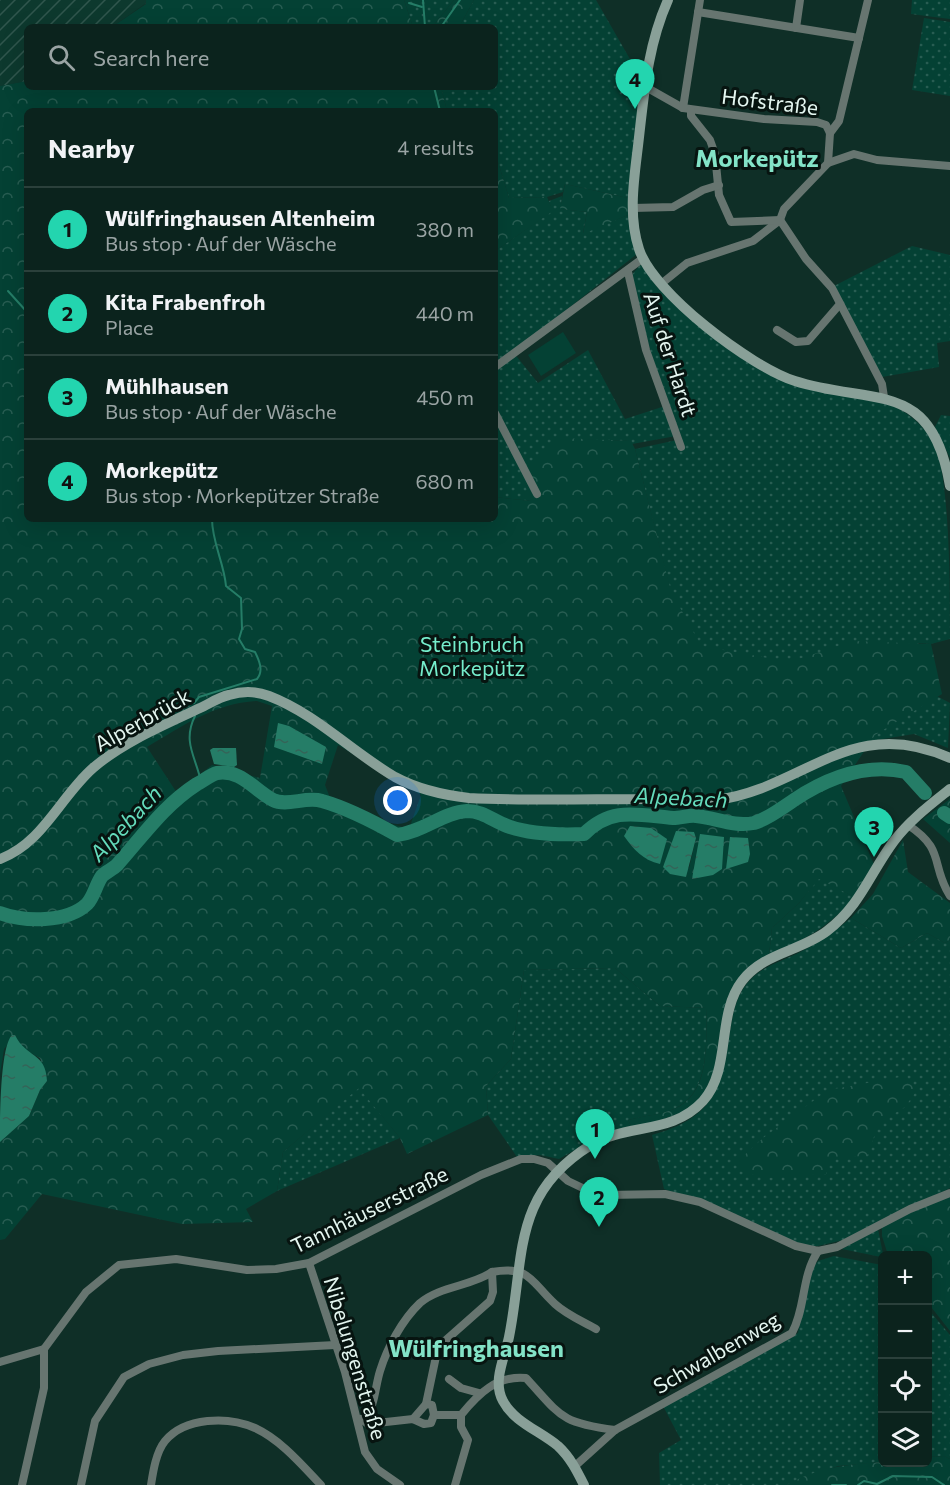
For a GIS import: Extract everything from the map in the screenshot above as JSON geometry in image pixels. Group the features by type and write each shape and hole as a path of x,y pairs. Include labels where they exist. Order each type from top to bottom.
{"street":[{"path":"668,0 653,40 644,86 633,208 636,236 642,259 661,285 707,326 763,367 795,381 884,397 915,414 932,431 941,446 950,486"},
{"path":"700,0 687,109 710,140 715,154 719,195 731,222 780,220"},
{"path":"796,28 800,0"},
{"path":"830,133 839,121 868,0"},
{"path":"698,12 860,38"},
{"name":"Hofstraße","path":"644,86 687,109 764,119 817,122 826,125 830,133 828,163"},
{"path":"661,285 687,263 753,241 780,220 784,209 828,163 854,154 877,160 950,166"},
{"path":"633,208 673,207 704,190 719,185"},
{"path":"780,220 806,259 832,288 882,384 884,397"},
{"name":"Auf der Hardt","path":"498,365 628,272 636,262 642,259"},
{"name":"Auf der Hardt","path":"628,272 646,350 681,447"},
{"path":"777,330 796,342 808,341 840,304"},
{"path":"498,418 537,494"},
{"name":"Alperbrück","path":"0,859 14,854 32,840 73,790 110,756 227,695 252,691 269,696 329,731 394,776 440,795 495,800 661,798 712,801 755,793 835,754 862,747 911,746 950,758"},
{"path":"584,1485 575,1466 558,1446 510,1410 502,1401 499,1382 509,1337 517,1271 531,1213 556,1171 595,1143 614,1136 675,1122 704,1099 713,1084 720,1064 730,1005 742,981 758,965 809,942 841,920 859,900 884,855 908,825 950,789"},
{"path":"908,825 933,847 943,884 950,896"},
{"name":"Tannhäuserstraße","path":"44,1349 86,1292 119,1265 176,1259 247,1270 276,1269 309,1263 481,1175 521,1159 534,1159 548,1163 581,1189 591,1192 607,1195 665,1194 700,1202 796,1246 818,1251"},
{"path":"818,1251 837,1247 910,1209 950,1192"},
{"name":"Schwalbenweg","path":"575,1466 615,1430 792,1333 799,1319 807,1271 818,1251"},
{"name":"Nibelungenstraße","path":"309,1263 362,1423 365,1452 377,1469 400,1485"},
{"path":"362,1423 369,1413 389,1349 403,1325 421,1302 492,1272 511,1269 526,1274 565,1312 596,1329"},
{"path":"413,1419 426,1404 438,1347 490,1301 493,1292 492,1272"},
{"path":"81,1485 95,1421 124,1377 149,1364 183,1355 335,1345"},
{"path":"0,1362 44,1349 44,1388 22,1485"},
{"path":"455,1485 468,1440 461,1426 461,1415 479,1393 499,1382 516,1377 526,1378 548,1405 566,1419 582,1426 615,1430"},
{"path":"449,1379 461,1388 479,1393"},
{"path":"362,1423 413,1419 424,1424 431,1423 434,1415 432,1405 426,1404"},
{"path":"434,1415 461,1415"},
{"path":"151,1485 157,1457 165,1441 198,1421 241,1423 256,1428 274,1440 321,1485"}],"shaded area":[{"path":"0,0 146,0 146,3 116,24 24,24 24,82 0,86"}],"green space":[{"path":"146,0 404,0 412,24 116,24 146,4"},
{"path":"404,0 454,0 434,24 412,24"},
{"path":"454,0 474,0 461,24 434,24"},
{"path":"474,0 596,0 642,80 628,198 565,184 563,192 547,197 509,198 498,162 498,108 446,108 442,90 498,90 498,24 461,24"},
{"path":"912,0 950,0 950,19 911,14"},
{"path":"924,18 950,22 950,96 912,90"},
{"name":"Steinbruch Morkepütz","path":"24,82 24,90 442,90 446,108 24,108 24,522 498,522 498,497 531,501 521,474 561,438 631,441 635,449 671,591 701,646 790,662 853,641 931,644 942,694 875,735 841,786 875,867 856,898 819,879 799,903 772,928 769,955 739,980 717,1063 703,1097 688,1111 633,1129 628,1120 674,1109 695,1091 704,1065 707,1008 660,1006 615,968 524,970 511,1059 486,1086 488,1115 407,1154 400,1138 359,1088 283,1152 277,1191 246,1209 253,1222 182,1224 42,1194 5,1239 0,1240 0,1142 29,1116 40,1090 47,1081 40,1058 21,1048 15,1035 4,1049 0,1074 0,86","holes":["257,701 272,706 260,778 212,765 177,793 147,747 200,717 227,706","338,745 421,795 409,829 334,808 325,785","696,838 689,868 663,867 670,850"]},
{"path":"498,162 509,198 547,197 553,211 498,249"},
{"path":"565,184 628,198 628,215 583,234 587,212 560,209"},
{"path":"562,196 561,209 587,212 583,233 628,215 637,254 513,352 538,383 588,350 625,419 665,406 676,436 632,444 630,441 561,439 531,501 498,497 498,249 552,211 549,201"},
{"path":"912,246 950,255 950,341 937,343 939,367 882,377 834,286"},
{"path":"641,264 664,294 760,369 790,380 863,395 885,402 906,413 923,428 937,449 945,491 950,639 931,644 918,643 931,693 950,703 948,748 914,734 864,742 276,571 480,522 498,521 670,589 635,449 682,439 651,353 630,277"},
{"path":"563,332 576,353 541,376 528,355"},
{"path":"941,415 950,416 950,458 935,427"},
{"path":"950,799 950,843 923,819"},
{"path":"903,840 908,872 950,903 950,940 945,943 927,933 901,948 851,918 873,894"},
{"path":"819,878 856,898 816,932 769,955 772,928 799,903"},
{"path":"851,918 901,948 927,933 945,943 950,940 950,1188 847,1239 818,1246 804,1246 735,1214 664,1189 652,1135 689,1120 711,1099 723,1070 736,1004 750,980 768,967 815,944"},
{"path":"615,968 660,1006 707,1008 704,1064 695,1091 674,1109 628,1120 633,1129 594,1139 559,1159 540,1155 517,1157 488,1115 486,1086 511,1059 524,970"},
{"path":"906,1076 917,1090 905,1107 879,1123 867,1156 830,1158 826,1174 764,1178 741,1171 738,1161 763,1138 828,1090"},
{"path":"359,1087 400,1138 277,1191 283,1152"},
{"path":"950,1194 950,1331 932,1308 932,1251 887,1251 882,1236 882,1226"},
{"path":"878,1229 882,1251 878,1251 878,1256 842,1249"},
{"path":"834,1256 878,1264 878,1462 838,1466 787,1485 660,1485 659,1453 681,1440 663,1406 798,1333 809,1272 818,1261"},
{"path":"932,1314 950,1335 950,1459 944,1456 932,1457"},
{"path":"944,1456 950,1459 950,1485 787,1485 820,1471 856,1464 878,1463 878,1467 932,1467 932,1457"}],"water":[{"path":"278,723 289,726 326,747 322,764 274,747"},
{"path":"236,748 237,765 234,767 214,764 210,750"},
{"path":"630,826 651,828 667,839 660,864 635,850 624,836"},
{"path":"676,831 694,832 696,838 686,877 670,874 663,867"},
{"path":"700,834 724,837 722,869 713,875 692,879"},
{"path":"730,837 748,838 750,854 748,862 726,869"},
{"path":"12,1035 15,1035 24,1048 43,1065 47,1081 40,1090 29,1116 0,1142 3,1068 8,1042"}],"waterway":[{"path":"423,0 425,24"},
{"path":"443,24 460,0"},
{"path":"409,3 422,7"},
{"path":"435,90 439,108"},
{"path":"8,291 24,309"},
{"path":"194,703 199,697 257,679 260,673 255,652 245,649 239,639 242,629 241,598 226,586 212,522"},
{"path":"195,716 191,725 190,742 201,782"},
{"name":"Alpebach","path":"0,913 21,918 45,919 57,918 79,910 87,904 102,876 117,865 174,802 217,773 240,777 278,802 316,800 331,804 397,835 416,830 458,812 467,811 479,813 518,829 556,834 584,834 605,819 626,814 673,818 693,816 747,824 770,816 807,792 833,779 876,769 906,772 925,793"},
{"name":"Alpebach","path":"944,813 950,817"},
{"path":"858,1485 864,1481 877,1484 893,1476 932,1477 944,1485"},
{"path":"832,1485 846,1485"}],"place":[{"name":"Morkepütz","path":"635,109"},
{"name":"Mühlhausen","path":"874,857"},
{"name":"Wülfringhausen Altenheim","path":"595,1159"},
{"name":"Kita Frabenfroh","path":"599,1227"}],"district":[{"name":"Morkepütz","path":"757,157"},
{"name":"Wülfringhausen","path":"476,1347"}]}
